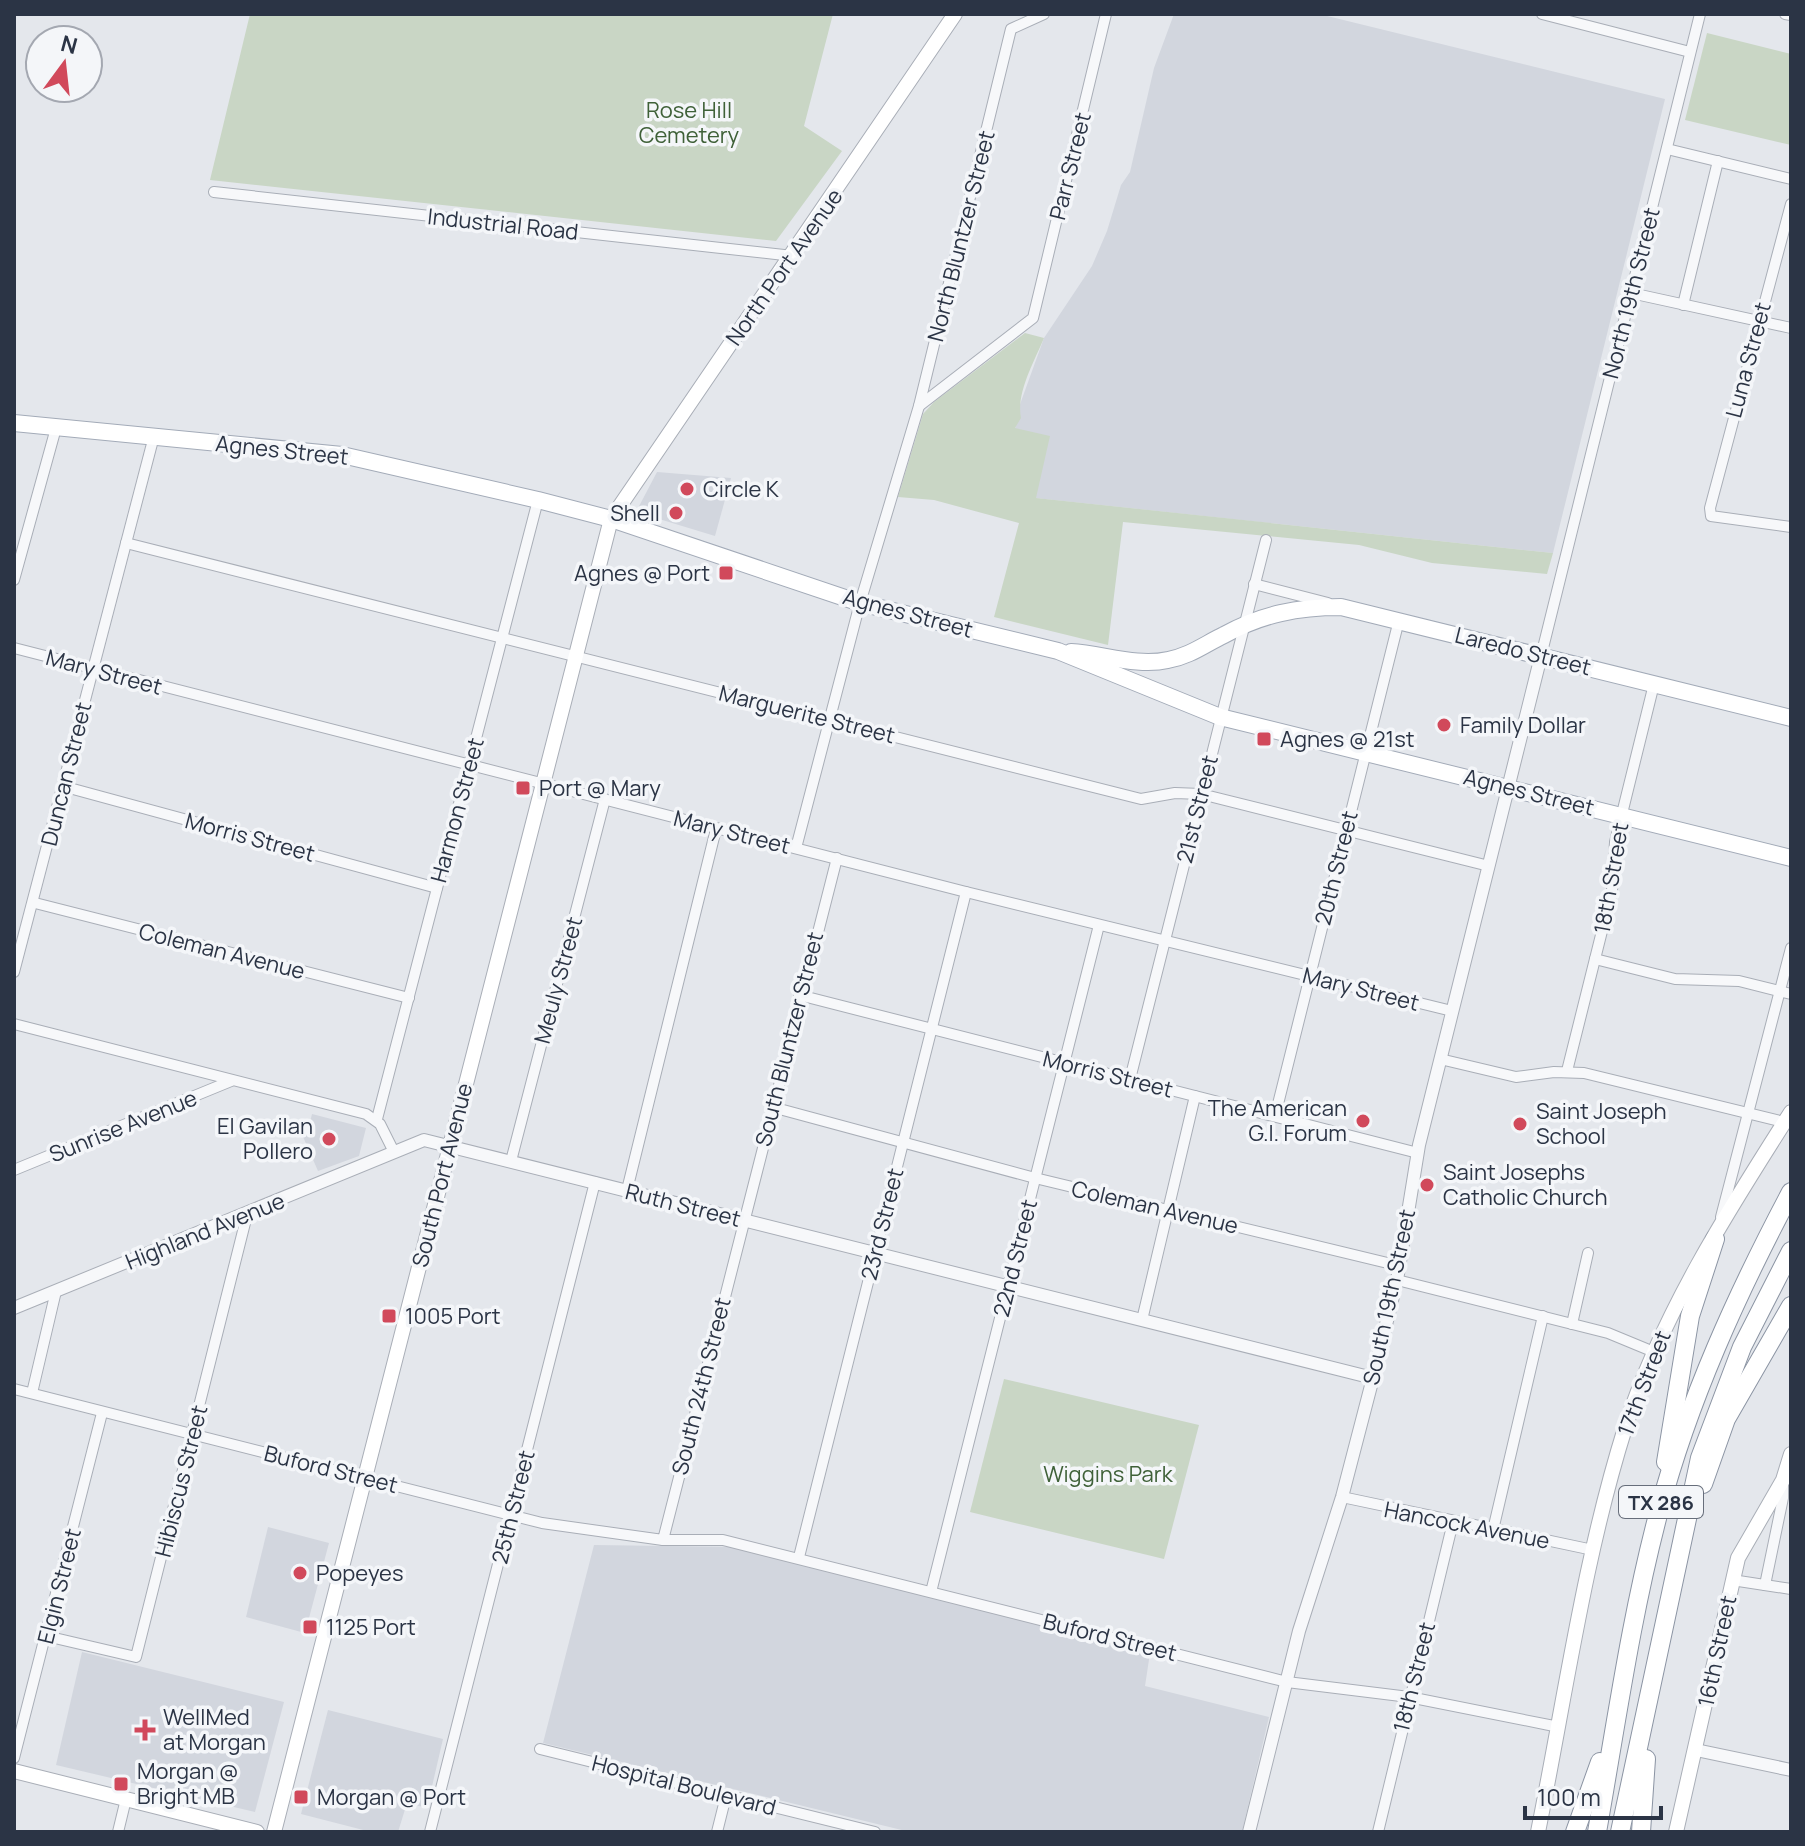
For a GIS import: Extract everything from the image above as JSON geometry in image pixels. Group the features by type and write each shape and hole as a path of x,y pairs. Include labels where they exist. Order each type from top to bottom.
{"highway":[{"name":"TX 286","path":"1597,1832 1659,1508 1702,1379 1740,1290 1791,1192"},
{"path":"1659,1508 1690,1316 1715,1239"},
{"name":"TX 286","path":"1620,1832 1700,1458 1720,1399 1791,1251"},
{"path":"1685,1523 1707,1476 1726,1419 1791,1306"},
{"path":"1641,1832 1651,1695"},
{"path":"1575,1832 1620,1702"}],"main road":[{"name":"North Port Avenue","path":"611,519 955,14"},
{"name":"Agnes Street","path":"14,423 342,455 538,500 611,519 860,603 1058,651 1220,717 1791,858"},
{"name":"South Port Avenue","path":"274,1832 611,519"},
{"name":"Laredo Street","path":"1341,607 1791,718"},
{"path":"1058,651 1099,654 1138,662 1166,661 1193,653 1242,626 1288,609 1341,607"},
{"path":"1715,1239 1788,1117"},
{"name":"17th Street","path":"1538,1832 1593,1550 1625,1428 1681,1292 1715,1239"},
{"name":"16th Street","path":"1676,1832 1732,1580 1750,1533 1783,1480 1791,1454"},
{"path":"14,1771 257,1832"}],"street":[{"name":"North Bluntzer Street","path":"860,603 919,406 1011,29 1044,14"},
{"name":"Parr Street","path":"919,406 1033,318 1106,14"},
{"path":"1542,14 1690,52"},
{"name":"North 19th Street","path":"1562,572 1700,14"},
{"path":"1785,14 1791,15"},
{"path":"1667,149 1791,179"},
{"path":"1683,305 1718,161"},
{"name":"Industrial Road","path":"214,192 793,256"},
{"name":"Luna Street","path":"1791,204 1732,415 1711,516 1791,527"},
{"path":"1631,293 1791,328"},
{"path":"14,580 56,428"},
{"name":"Duncan Street","path":"14,972 35,903 91,669 154,436"},
{"name":"Harmon Street","path":"377,1119 538,500"},
{"name":"21st Street","path":"1130,1079 1266,540"},
{"name":"Marguerite Street","path":"126,543 1141,799 1175,793 1201,794 1489,866"},
{"name":"South 19th Street","path":"1249,1832 1299,1631 1342,1497 1373,1378 1400,1266 1418,1153 1440,1059 1562,572"},
{"name":"Laredo Street","path":"1254,584 1341,607"},
{"path":"796,848 860,603"},
{"name":"20th Street","path":"1275,1116 1344,829 1399,620"},
{"name":"Mary Street","path":"14,648 716,829 1452,1011"},
{"name":"18th Street","path":"1567,1071 1612,891 1613,853 1654,684"},
{"name":"Morris Street","path":"62,786 437,888"},
{"name":"Meuly Street","path":"511,1161 605,799"},
{"path":"627,1190 716,829"},
{"name":"South Bluntzer Street","path":"743,1220 837,858"},
{"name":"23rd Street","path":"799,1557 966,892"},
{"name":"Coleman Avenue","path":"35,903 409,998"},
{"name":"22nd Street","path":"931,1592 1099,925"},
{"name":"17th Street","path":"1715,1239 1786,993 1791,948"},
{"path":"1595,959 1675,979 1739,981 1786,993"},
{"name":"Morris Street","path":"799,995 1418,1153"},
{"path":"14,1024 377,1119 394,1152"},
{"path":"1440,1059 1516,1077 1567,1071 1750,1113 1788,1117"},
{"name":"Sunrise Avenue","path":"14,1170 231,1081"},
{"path":"1142,1320 1195,1096"},
{"name":"Coleman Avenue","path":"772,1107 1035,1178 1400,1266"},
{"name":"Ruth Street","path":"394,1152 424,1140 449,1145 1373,1378"},
{"name":"Highland Avenue","path":"14,1308 247,1215 394,1152"},
{"name":"25th Street","path":"430,1832 595,1182"},
{"name":"Hibiscus Street","path":"46,1636 136,1657 247,1215"},
{"name":"South 24th Street","path":"663,1540 743,1220"},
{"path":"1572,1324 1588,1253"},
{"path":"1397,1280 1608,1333 1654,1352"},
{"path":"32,1393 56,1291"},
{"path":"1493,1530 1543,1316"},
{"name":"Buford Street","path":"14,1389 573,1529 650,1540 723,1540 1287,1682 1409,1697 1559,1727"},
{"name":"Elgin Street","path":"14,1758 102,1413"},
{"name":"16th Street","path":"1765,1585 1783,1498 1783,1480"},
{"name":"Hancock Avenue","path":"1342,1497 1593,1550"},
{"name":"18th Street","path":"1378,1832 1453,1522"},
{"path":"1732,1580 1791,1589"},
{"name":"Hospital Boulevard","path":"540,1749 875,1832"},
{"path":"1696,1750 1791,1770"},
{"path":"717,1832 726,1796"},
{"path":"118,1832 126,1799"}],"shaded area":[{"path":"1174,14 1319,14 1665,99 1553,553 1035,498 1015,429 1019,407 1044,338 1092,266 1107,231 1121,185 1130,172 1154,68"},
{"path":"657,472 731,478 715,536 636,512"},
{"path":"312,1114 366,1128 359,1156 318,1171 297,1123 310,1122"},
{"path":"268,1527 329,1543 305,1633 246,1617"},
{"path":"594,1545 740,1547 1150,1653 1145,1686 1269,1717 1242,1832 910,1832 543,1743"},
{"path":"82,1652 284,1702 255,1812 56,1765"},
{"path":"328,1710 443,1739 427,1808 407,1803 398,1832 371,1832 301,1814"}],"green space":[{"name":"Rose Hill Cemetery","path":"250,14 833,14 804,126 842,151 776,241 210,180"},
{"path":"1707,33 1791,54 1791,145 1685,120"},
{"path":"1025,333 1044,338 1023,388 1021,418 1015,428 1050,436 1036,498 1553,553 1547,574 1432,563 1359,545 1123,522 1108,645 994,617 1019,523 934,500 898,497 923,414 934,402"},
{"name":"Wiggins Park","path":"1004,1379 1199,1425 1164,1559 970,1512"}],"place":[{"name":"Circle K","path":"687,489"},
{"name":"Shell","path":"676,513"},
{"name":"Agnes @ Port","path":"726,573"},
{"name":"Family Dollar","path":"1444,725"},
{"name":"Agnes @ 21st","path":"1264,739"},
{"name":"Port @ Mary","path":"523,788"},
{"name":"The American G.I. Forum","path":"1363,1121"},
{"name":"Saint Joseph School","path":"1520,1124"},
{"name":"El Gavilan Pollero","path":"329,1139"},
{"name":"Saint Josephs Catholic Church","path":"1427,1185"},
{"name":"1005 Port","path":"389,1316"},
{"name":"Popeyes","path":"300,1573"},
{"name":"1125 Port","path":"310,1627"},
{"name":"WellMed at Morgan","path":"145,1730"},
{"name":"Morgan @ Bright MB","path":"121,1784"},
{"name":"Morgan @ Port","path":"301,1797"}]}
